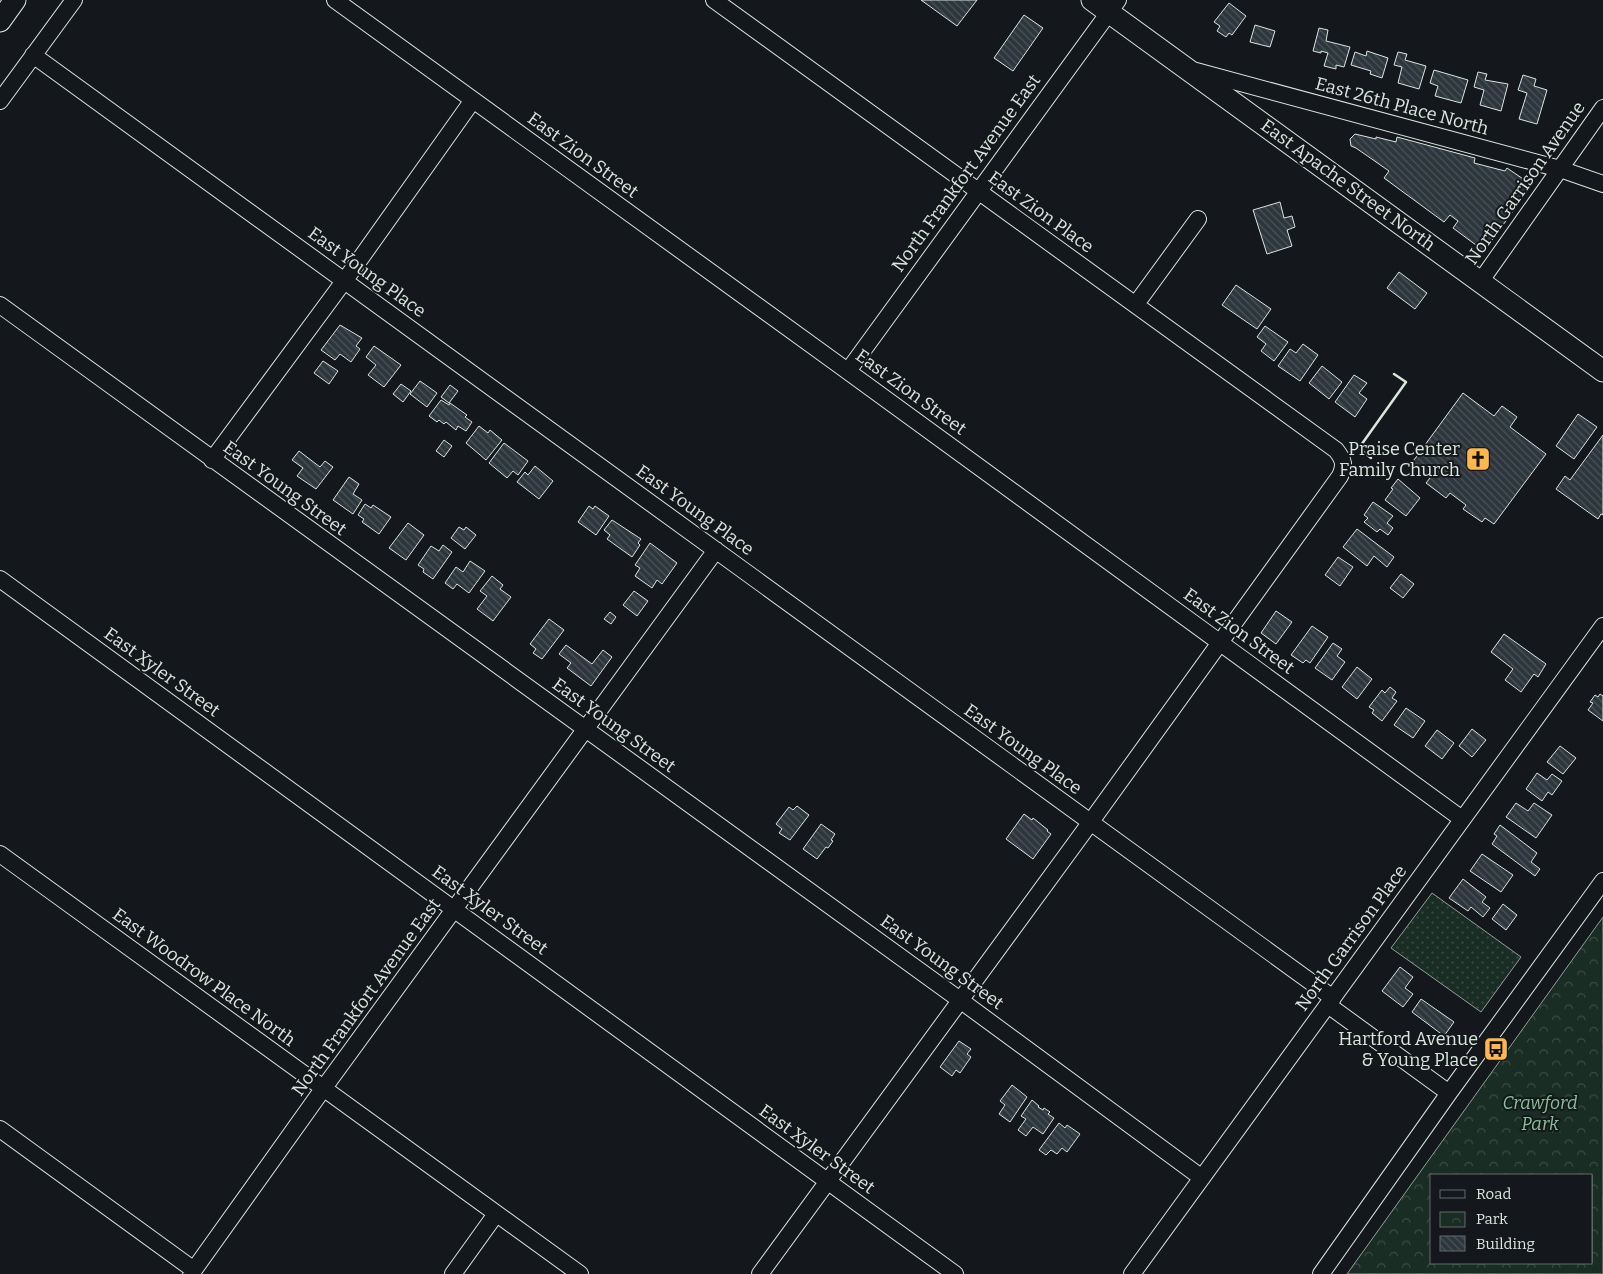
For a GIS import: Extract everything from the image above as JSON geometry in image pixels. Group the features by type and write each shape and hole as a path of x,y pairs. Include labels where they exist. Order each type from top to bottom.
{"main road":[{"path":"0,21 16,0"},
{"name":"East Apache Street North","path":"1092,0 1114,6 1189,69 1603,371"}],"street":[{"path":"0,102 74,0"},
{"name":"East Zion Street","path":"335,0 1462,819"},
{"name":"East Zion Place","path":"714,0 1336,450 1343,459 1344,467 1340,476 1220,642"},
{"name":"North Frankfort Avenue East","path":"848,371 1114,6"},
{"name":"East Young Place","path":"33,56 1090,823 1331,1001 1449,1093"},
{"name":"East 26th Place North","path":"1189,69 1560,169 1603,184"},
{"path":"212,460 473,100"},
{"name":"North Garrison Avenue","path":"1480,282 1603,108"},
{"path":"1136,304 1198,220"},
{"name":"East Young Street","path":"0,305 960,1000 1202,1178"},
{"name":"North Frankfort Avenue East","path":"192,1272 716,550"},
{"name":"East Xyler Street","path":"0,579 956,1274"},
{"name":"North Garrison Place","path":"1132,1274 1603,626"},
{"path":"760,1274 1220,642"},
{"name":"East Woodrow Place North","path":"0,854 580,1274"},
{"path":"1321,1274 1603,880"},
{"path":"0,1129 192,1272"},
{"path":"452,1274 496,1214"}],"green space":[{"path":"1432,893 1521,957 1481,1012 1391,948"},
{"name":"Crawford Park","path":"1603,917 1603,1274 1347,1274"}],"building":[{"path":"921,0 977,0 957,26"},
{"path":"1229,3 1246,16 1232,35 1229,33 1226,37 1217,31 1220,26 1214,22"},
{"path":"1024,15 1043,28 1013,71 994,58"},
{"path":"1255,25 1275,31 1270,47 1250,42"},
{"path":"1319,28 1328,30 1326,41 1350,47 1344,67 1336,65 1336,69 1324,66 1328,53 1313,51"},
{"path":"1367,51 1388,58 1382,78 1370,74 1371,71 1351,65 1355,52 1366,56"},
{"path":"1398,52 1407,54 1405,60 1426,66 1419,89 1398,83 1402,67 1394,65"},
{"path":"1434,70 1468,80 1461,103 1435,96 1438,86 1430,83"},
{"path":"1478,72 1487,74 1485,80 1508,84 1501,111 1480,105 1484,90 1474,87"},
{"path":"1523,75 1536,79 1534,86 1547,90 1537,124 1519,119 1527,93 1518,90"},
{"path":"1355,134 1396,142 1397,137 1475,158 1474,163 1505,171 1507,168 1532,185 1484,251 1453,228 1458,221 1450,215 1444,222 1384,178 1389,171 1351,146 1350,139"},
{"path":"1280,202 1284,218 1292,216 1295,227 1287,230 1292,246 1267,254 1253,210"},
{"path":"1399,272 1427,293 1415,309 1387,288"},
{"path":"1236,285 1271,309 1257,329 1222,305"},
{"path":"340,325 362,338 356,346 360,349 351,362 340,354 335,360 321,350"},
{"path":"1265,326 1288,342 1274,361 1261,351 1266,344 1257,337"},
{"path":"1303,344 1318,355 1300,381 1278,366 1290,349 1296,353"},
{"path":"374,346 401,365 384,387 368,375 376,365 366,357"},
{"path":"323,361 338,371 329,384 314,373"},
{"path":"1322,366 1342,382 1329,399 1309,383"},
{"path":"1354,375 1367,383 1359,393 1367,399 1355,417 1335,402"},
{"path":"420,381 437,393 427,407 410,394"},
{"path":"401,384 411,391 403,402 393,394"},
{"path":"450,385 458,391 449,403 441,397"},
{"name":"Praise Center Family Church","path":"1463,393 1494,416 1502,406 1517,417 1510,427 1546,454 1494,524 1485,518 1482,522 1463,509 1466,505 1450,493 1446,498 1426,483 1430,478 1411,464"},
{"path":"441,400 449,405 450,403 467,415 465,417 472,422 466,431 458,426 456,430 446,422 444,424 439,420 437,422 429,416"},
{"path":"1578,414 1597,427 1574,459 1556,446"},
{"path":"479,426 488,433 490,430 502,440 486,460 466,443"},
{"path":"1603,435 1603,515 1601,514 1598,519 1556,489 1565,476 1570,480"},
{"path":"444,440 452,446 444,457 436,451"},
{"path":"504,443 528,461 518,475 513,471 507,478 489,463"},
{"path":"299,451 320,467 325,461 333,467 316,489 297,476 303,468 292,460"},
{"path":"535,466 553,481 539,499 517,482 525,472 528,475"},
{"path":"349,477 359,484 353,494 362,500 353,514 333,500"},
{"path":"1398,479 1420,498 1406,516 1385,500"},
{"path":"1373,502 1393,516 1387,523 1393,528 1388,535 1380,529 1377,532 1364,522 1368,518 1364,515"},
{"path":"365,504 371,508 373,505 391,517 379,534 362,522 364,519 358,515"},
{"path":"589,506 593,509 595,506 609,516 596,535 578,522"},
{"path":"612,520 641,539 638,543 640,545 632,557 607,539 610,535 604,530"},
{"path":"408,523 424,535 406,560 389,548"},
{"path":"459,527 464,530 466,527 476,535 465,549 451,538"},
{"path":"1357,529 1394,557 1387,567 1374,556 1367,566 1343,547"},
{"path":"650,543 677,563 662,584 657,580 652,588 635,576 640,568 635,565"},
{"path":"443,545 452,552 433,579 423,572 424,569 418,565 431,546 439,551"},
{"path":"1338,557 1353,567 1340,586 1325,575"},
{"path":"470,561 485,571 469,593 457,584 453,589 445,583 456,567 463,572"},
{"path":"1401,574 1414,584 1403,598 1390,588"},
{"path":"492,576 503,585 500,589 511,597 493,621 477,609 487,596 480,591"},
{"path":"634,591 648,601 637,616 623,605"},
{"path":"1276,611 1292,622 1276,644 1261,633"},
{"path":"610,612 616,617 611,624 604,619"},
{"path":"549,619 564,630 542,659 533,653 536,649 530,644"},
{"path":"1312,626 1328,637 1310,663 1306,660 1303,663 1291,655"},
{"path":"1504,634 1546,664 1538,677 1534,674 1521,692 1505,680 1513,669 1491,652"},
{"path":"1333,643 1342,649 1337,656 1345,662 1332,680 1315,668"},
{"path":"566,645 592,664 603,650 612,657 591,686 567,668 571,663 559,654"},
{"path":"1357,667 1372,679 1357,699 1342,687"},
{"path":"1390,687 1396,692 1392,698 1397,701 1382,721 1372,713 1374,710 1369,707 1382,690 1385,693"},
{"path":"1600,694 1603,696 1603,721 1588,710 1593,703 1590,702 1595,695 1598,697"},
{"path":"1406,708 1425,721 1413,738 1394,725"},
{"path":"1472,729 1486,740 1472,757 1459,746"},
{"path":"1437,730 1454,743 1442,759 1425,746"},
{"path":"1560,746 1576,758 1563,774 1547,762"},
{"path":"1537,773 1547,780 1552,774 1562,781 1552,795 1548,792 1542,801 1526,789"},
{"path":"1516,803 1528,811 1534,803 1552,815 1536,838 1506,817"},
{"path":"797,806 809,815 790,840 779,833 782,829 776,824 789,807 793,810"},
{"path":"1024,814 1032,820 1033,818 1051,834 1033,859 1006,839"},
{"path":"821,824 835,834 828,848 826,847 817,859 803,849"},
{"path":"1500,825 1537,853 1531,862 1540,869 1535,876 1492,844 1497,836 1494,834"},
{"path":"1482,854 1513,875 1501,892 1470,871"},
{"path":"1463,879 1486,897 1482,902 1490,908 1483,917 1471,907 1468,911 1449,898"},
{"path":"1503,904 1517,915 1506,930 1492,919"},
{"path":"1400,967 1413,977 1405,988 1413,994 1403,1007 1382,991"},
{"path":"1421,999 1454,1022 1444,1036 1412,1012"},
{"path":"959,1041 971,1049 967,1054 971,1057 960,1073 956,1070 952,1076 940,1067"},
{"path":"1012,1085 1027,1097 1010,1122 999,1114 1005,1105 1000,1101"},
{"path":"1032,1100 1038,1107 1050,1112 1048,1114 1054,1118 1043,1134 1033,1127 1026,1136 1018,1130 1026,1119 1021,1116"},
{"path":"1059,1123 1065,1128 1067,1125 1080,1134 1067,1152 1062,1148 1057,1154 1051,1150 1046,1155 1039,1150"}],"wall":[{"path":"1371,458 1359,448 1406,382 1394,374"}],"place":[{"name":"Praise Center Family Church","path":"1478,459"},
{"name":"Hartford Avenue & Young Place","path":"1496,1049"}]}
